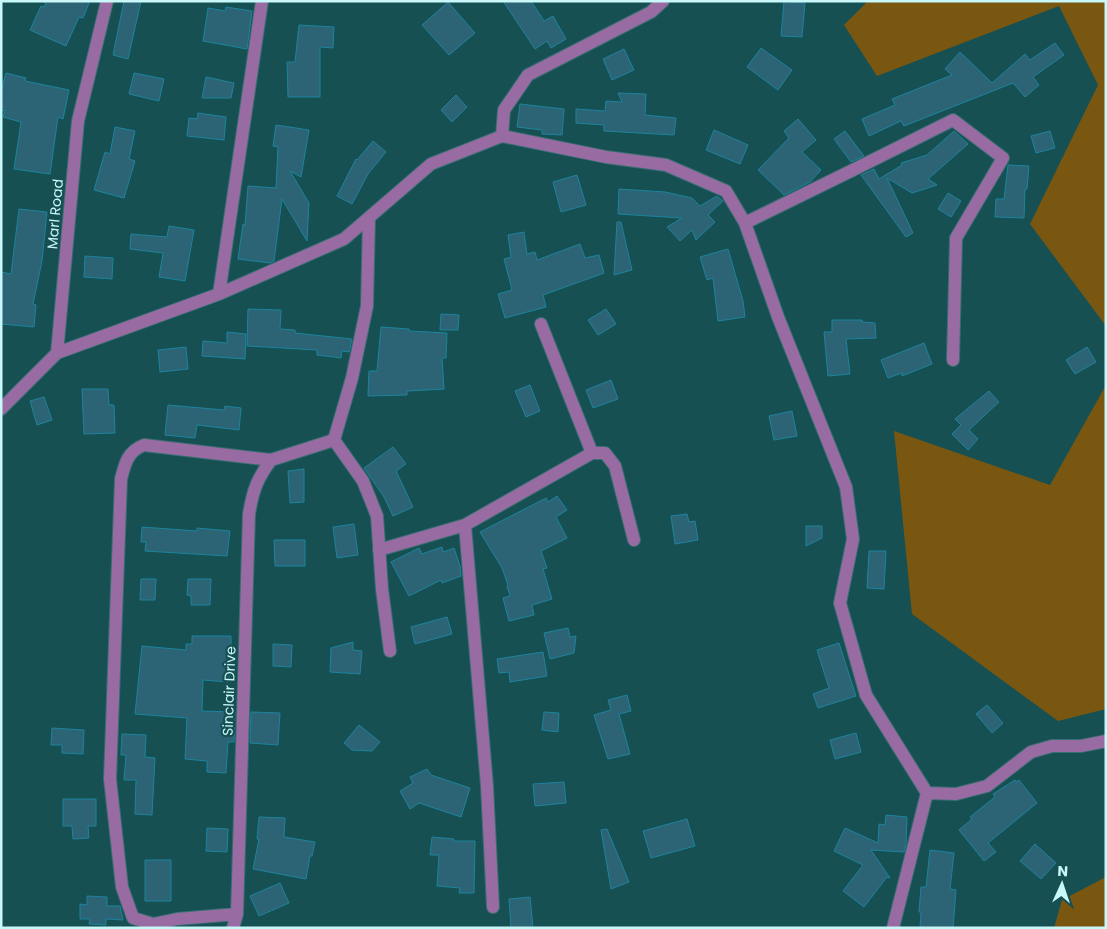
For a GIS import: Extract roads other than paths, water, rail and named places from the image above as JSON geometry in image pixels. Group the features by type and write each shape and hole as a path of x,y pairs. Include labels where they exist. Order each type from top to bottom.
{"street":[{"name":"Marl Road","path":"57,353 78,121 107,1"},
{"path":"219,294 262,1"},
{"path":"502,136 504,110 528,75 651,12 663,1"},
{"path":"745,223 952,120 1003,158 956,238 953,360"},
{"path":"1,408 57,353 219,294 344,239 431,164 502,136 606,157 666,166 726,191 745,223 778,317 846,487 853,539 840,603 866,695 927,793 893,928"},
{"path":"334,440 352,378 367,306 369,218"},
{"path":"541,324 592,453"},
{"path":"237,914 153,924 133,918 122,888 110,778 121,479 125,463 134,449 144,445 271,460 334,440"},
{"path":"334,440 363,481 377,516 382,589 390,650"},
{"path":"379,550 465,525 592,453 605,453 615,466 634,540"},
{"name":"Sinclair Drive","path":"233,928 237,914 249,514 252,494 258,478 271,460"},
{"path":"465,525 487,786 494,907"},
{"path":"927,793 956,794 987,786 1031,752 1052,746 1081,746 1106,741"}]}
